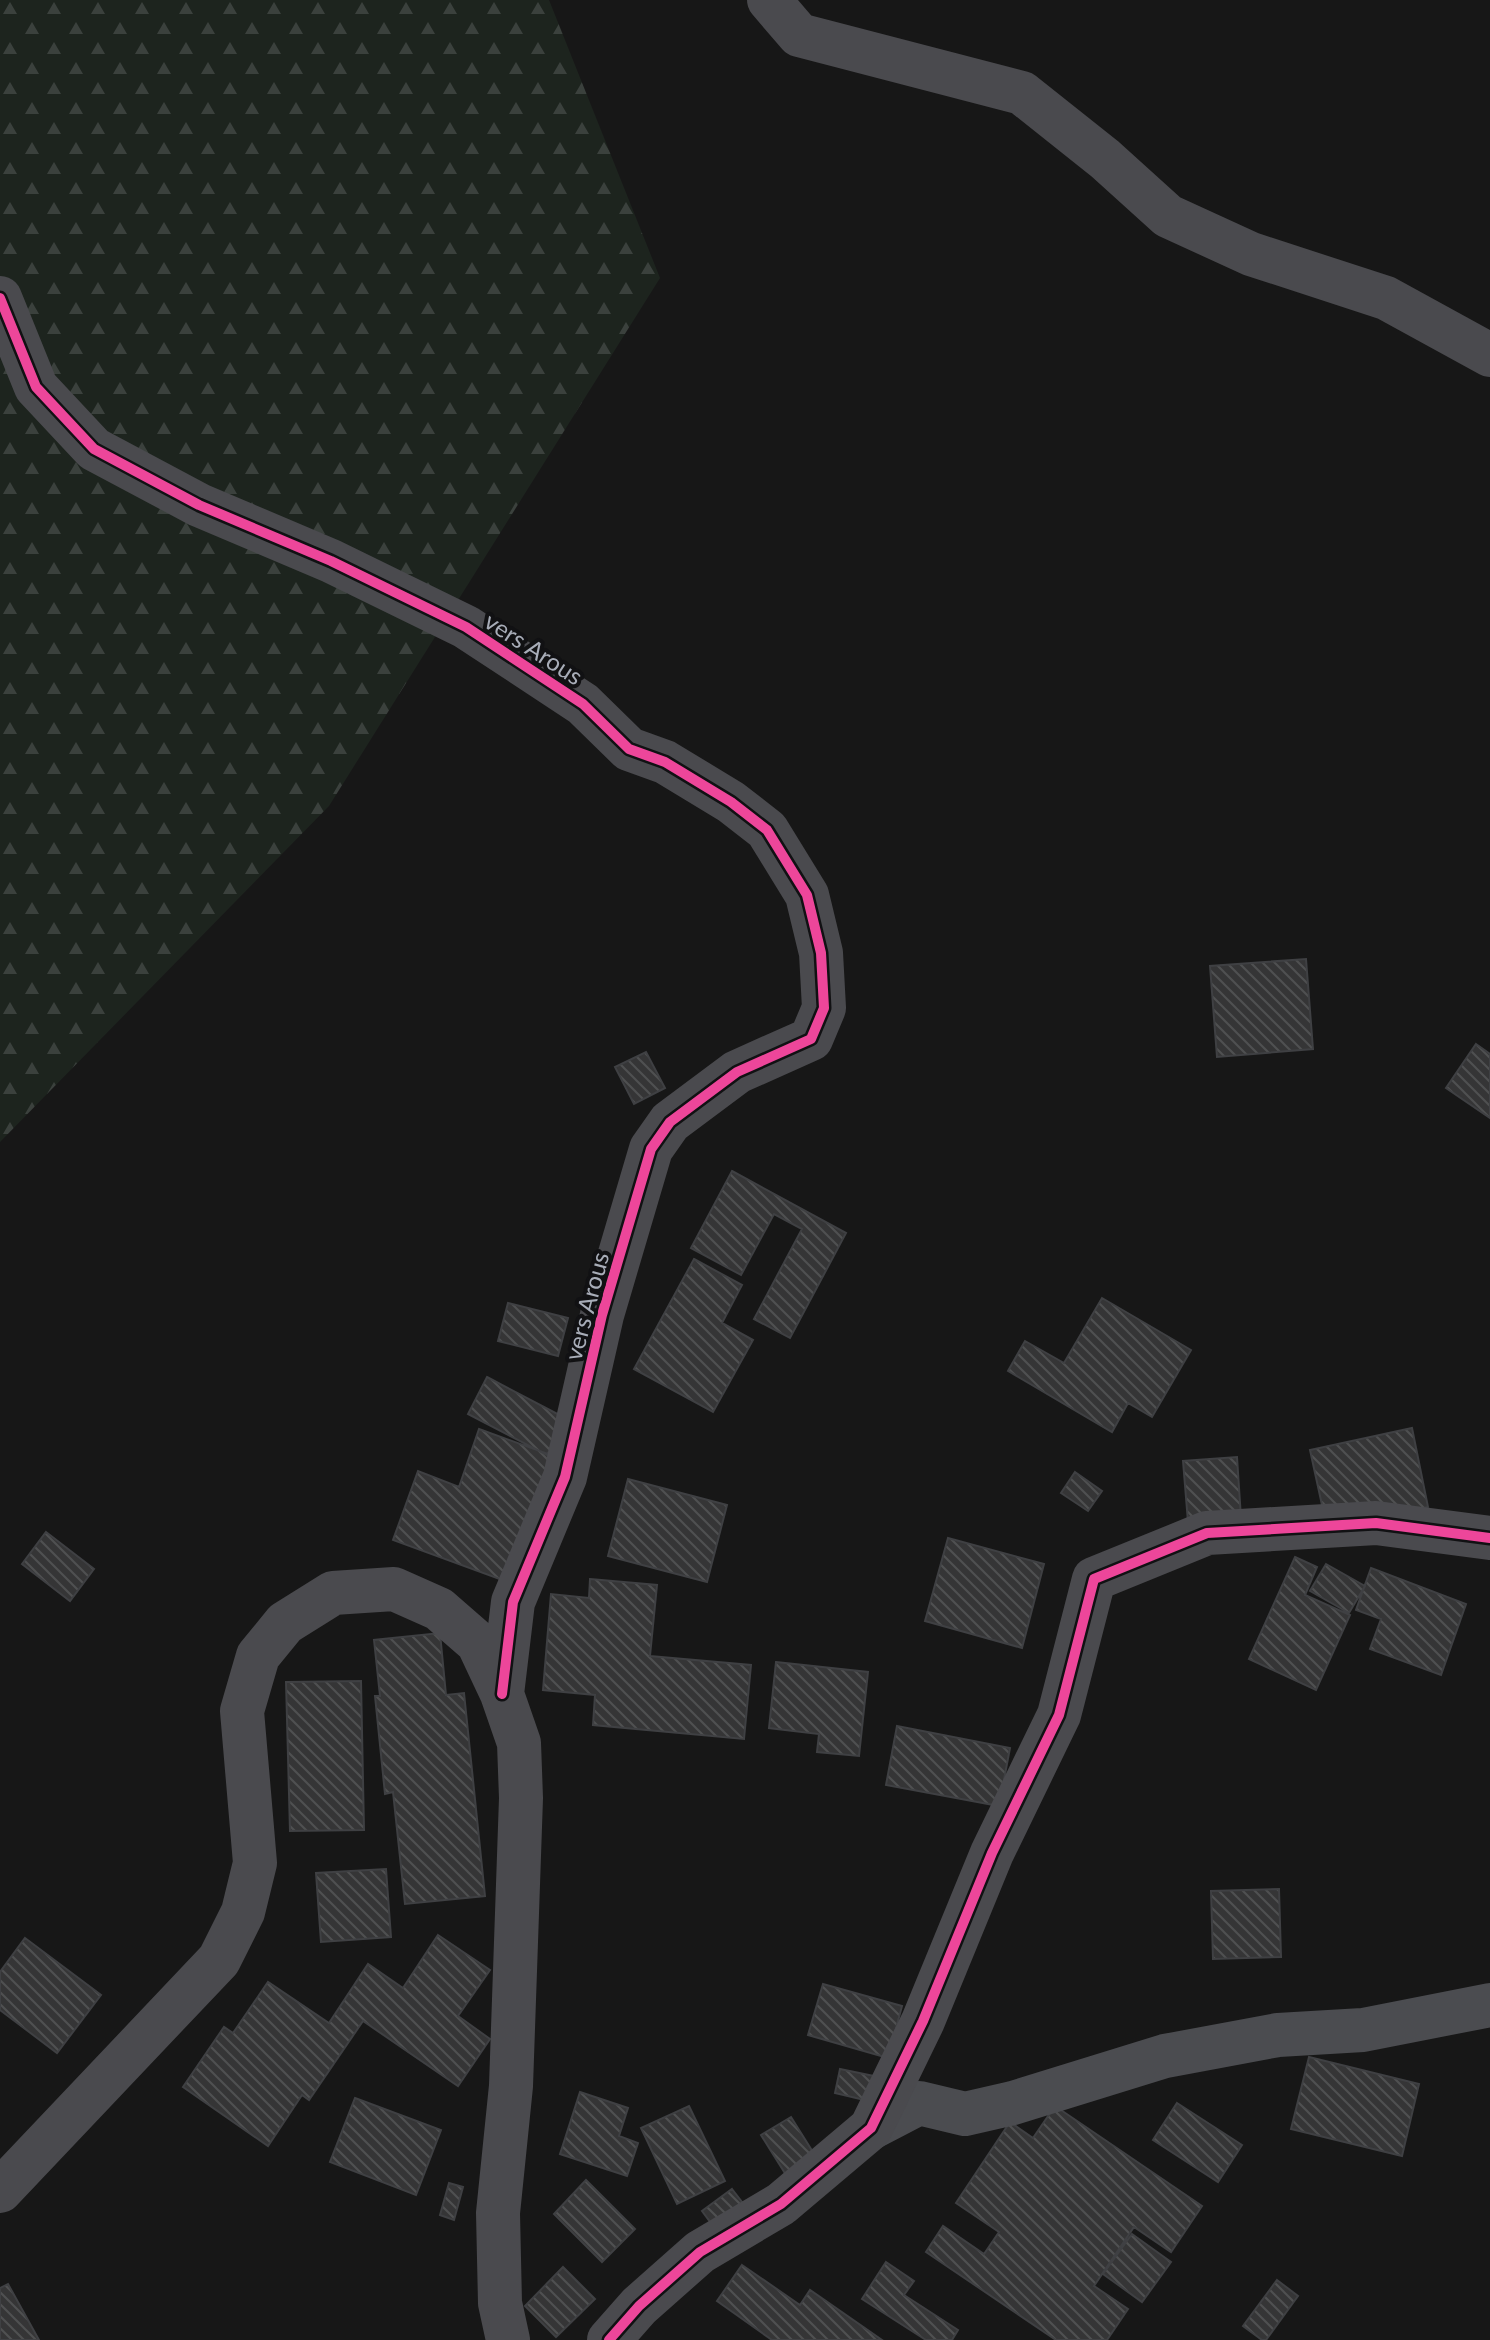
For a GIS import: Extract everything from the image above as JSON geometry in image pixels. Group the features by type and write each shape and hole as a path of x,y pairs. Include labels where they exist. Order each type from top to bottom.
{"street":[{"path":"769,0 799,35 1022,93 1105,159 1168,216 1251,254 1386,298 1490,355"},
{"name":"vers Arous","path":"0,298 36,387 94,449 199,505 331,561 466,627 583,704 629,749 665,762 731,802 767,830 807,895 821,953 824,1008 811,1039 737,1072 670,1122 651,1149 602,1315 565,1477 513,1602 502,1694"},
{"path":"871,2128 923,2021 992,1853 1059,1715 1094,1579 1207,1533 1376,1523 1490,1538"},
{"path":"0,2191 219,1960 243,1912 255,1863 242,1711 258,1656 285,1623 333,1593 394,1589 439,1609 478,1643 502,1694 519,1743 521,1798 511,2086 498,2213 500,2303 508,2340"},
{"path":"609,2340 639,2306 700,2252 781,2204 871,2128 919,2103 965,2114 1013,2103 1165,2056 1278,2035 1363,2030 1490,2005"}],"green space":[{"path":"0,0 549,0 660,278 329,806 0,1142"}],"building":[{"path":"1306,959 1313,1049 1217,1057 1210,966"},
{"path":"1476,1044 1490,1054 1490,1118 1446,1088"},
{"path":"646,1052 665,1088 634,1104 615,1067"},
{"path":"732,1171 846,1233 790,1338 754,1319 802,1229 774,1214 741,1275 691,1248"},
{"path":"694,1259 742,1285 722,1323 753,1340 713,1412 634,1369"},
{"path":"1102,1298 1191,1350 1152,1417 1128,1403 1112,1432 1008,1371 1025,1341 1064,1363"},
{"path":"508,1303 568,1318 558,1356 498,1341"},
{"path":"487,1377 567,1419 547,1455 468,1414"},
{"path":"1412,1428 1428,1507 1327,1528 1310,1450"},
{"path":"479,1429 551,1455 505,1581 393,1540 418,1471 459,1487"},
{"path":"1237,1457 1241,1518 1188,1522 1183,1461"},
{"path":"1075,1472 1102,1491 1088,1511 1061,1493"},
{"path":"628,1479 727,1505 707,1582 608,1556"},
{"path":"46,1532 94,1569 70,1601 22,1564"},
{"path":"948,1538 1044,1564 1022,1648 925,1621"},
{"path":"1295,1557 1317,1567 1305,1595 1350,1615 1316,1690 1249,1659"},
{"path":"1326,1564 1365,1586 1349,1613 1310,1591"},
{"path":"1371,1568 1466,1604 1441,1675 1370,1649 1381,1619 1356,1610"},
{"path":"590,1579 657,1585 650,1656 751,1665 744,1739 593,1725 595,1695 543,1690 551,1594 589,1598"},
{"path":"440,1633 446,1695 464,1693 485,1896 405,1904 393,1792 385,1794 375,1696 380,1696 374,1640"},
{"path":"776,1662 868,1672 859,1756 817,1752 819,1734 769,1728"},
{"path":"361,1681 364,1830 290,1831 286,1682"},
{"path":"897,1726 1010,1748 999,1806 886,1785"},
{"path":"386,1869 391,1937 321,1942 316,1873"},
{"path":"1279,1889 1281,1957 1213,1959 1211,1891"},
{"path":"438,1935 490,1970 458,2016 490,2039 458,2086 363,2021 309,2100 302,2095 268,2146 183,2087 224,2027 233,2033 268,1982 329,2023 368,1964 403,1988"},
{"path":"25,1938 101,1995 57,2053 0,2010 0,1972"},
{"path":"823,1984 902,2006 888,2058 808,2035"},
{"path":"1309,2057 1419,2084 1402,2156 1291,2129"},
{"path":"840,2069 879,2077 873,2102 835,2093"},
{"path":"580,2092 628,2108 619,2136 638,2143 627,2176 560,2154"},
{"path":"355,2098 441,2130 416,2195 330,2162"},
{"path":"1177,2103 1242,2145 1218,2182 1153,2140"},
{"path":"689,2106 725,2181 677,2204 641,2128"},
{"path":"1055,2106 1202,2206 1171,2252 1134,2227 1094,2286 1128,2309 1107,2340 1056,2340 926,2252 943,2226 984,2254 999,2232 956,2203 1010,2122 1033,2138"},
{"path":"791,2117 821,2165 791,2183 761,2135"},
{"path":"586,2180 635,2229 602,2262 554,2214"},
{"path":"449,2183 463,2187 454,2220 440,2215"},
{"path":"732,2189 749,2211 719,2234 702,2211"},
{"path":"1132,2234 1171,2262 1142,2302 1103,2274"},
{"path":"886,2262 914,2281 904,2295 958,2330 952,2340 926,2340 862,2299"},
{"path":"742,2265 800,2305 810,2290 882,2340 772,2340 717,2301"},
{"path":"563,2267 595,2299 556,2337 525,2306"},
{"path":"1277,2280 1298,2296 1266,2340 1262,2340 1243,2326"},
{"path":"8,2284 39,2340 0,2340 0,2288"}],"cycle path":[{"path":"0,298 36,387 94,449 199,505 331,561 466,627 583,704 629,749 665,762 731,802 767,830 807,895 821,953 824,1008 811,1039 737,1072 670,1122 651,1149 602,1315 565,1477 513,1602 502,1694"},
{"path":"609,2340 639,2306 700,2252 781,2204 871,2128 923,2021 992,1853 1059,1715 1094,1579 1207,1533 1376,1523 1490,1538"}]}
